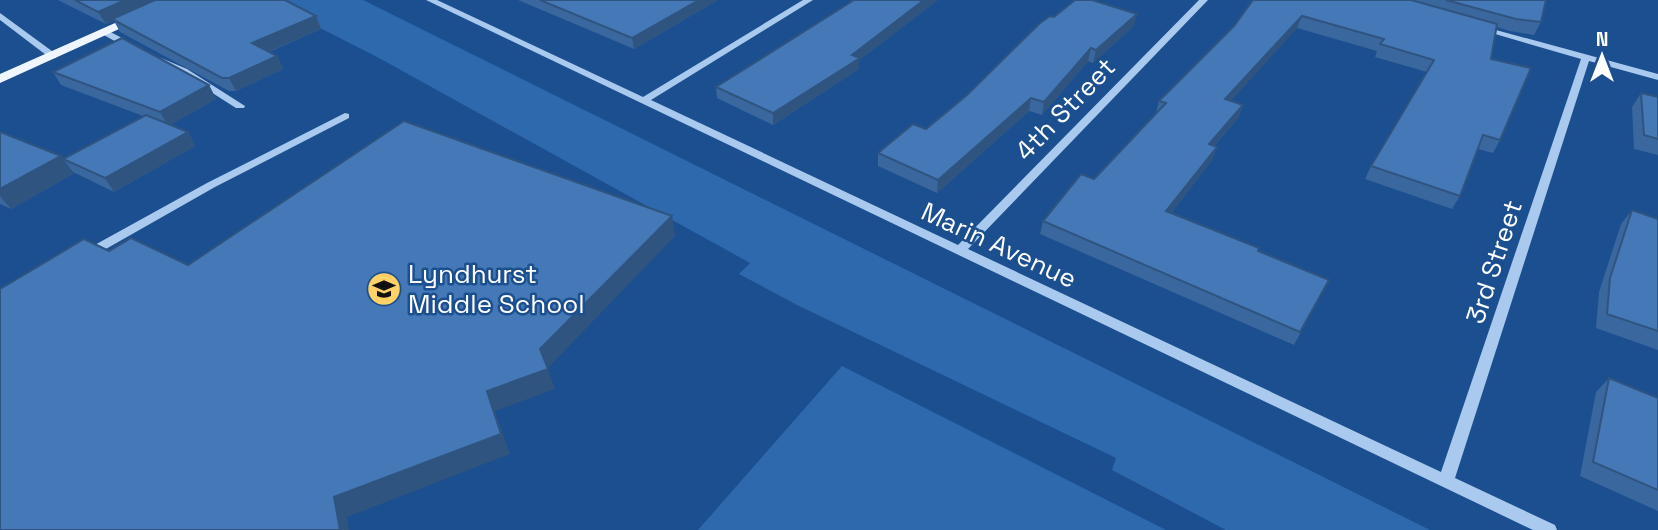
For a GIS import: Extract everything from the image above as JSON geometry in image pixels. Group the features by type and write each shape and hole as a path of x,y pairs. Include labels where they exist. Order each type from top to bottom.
{"main road":[{"path":"0,79 177,0"}],"street":[{"name":"Marin Avenue","path":"430,0 1549,530"},
{"path":"643,101 809,0"},
{"name":"4th Street","path":"959,251 1204,0"},
{"path":"0,16 53,55"},
{"path":"1468,25 1658,77"},
{"path":"105,32 142,53"},
{"path":"152,57 184,71 240,106"},
{"name":"3rd Street","path":"1446,481 1586,57"},
{"path":"71,264 211,185 345,116"}],"shaded area":[{"path":"265,0 363,0 1430,530 1226,530 1112,470 1116,458 797,305 739,274 750,263 379,58"},
{"path":"842,366 1166,530 698,530"}],"building":[{"path":"75,0 125,0 98,12"},
{"path":"155,0 285,0 316,16 252,43 277,56 229,78 222,78 112,19"},
{"path":"540,0 699,0 632,38"},
{"path":"854,0 924,0 852,55 860,58 773,113 716,87"},
{"path":"1075,0 1092,0 1137,14 1096,50 1091,48 1044,102 1031,98 938,180 878,153 913,124 926,129 967,95 1039,24 1050,16 1054,17"},
{"path":"1253,0 1411,0 1497,24 1491,59 1531,68 1500,140 1483,135 1460,196 1371,166 1434,60 1380,44 1384,39 1302,16 1225,99 1243,105 1209,144 1217,147 1166,211 1259,248 1258,251 1329,280 1300,332 1043,221 1081,174 1094,179 1166,103 1159,101 1234,26"},
{"path":"1446,0 1546,0 1541,22 1516,19"},
{"path":"122,38 209,85 160,112 53,72"},
{"path":"1641,93 1658,97 1658,139 1644,135"},
{"path":"146,115 188,132 105,178 63,159"},
{"name":"Lyndhurst Middle School","path":"404,121 672,216 540,349 548,369 487,391 501,434 334,497 340,530 0,530 0,289 84,239 109,251 131,238 188,265"},
{"path":"0,132 61,156 0,189"},
{"path":"1632,210 1658,219 1658,331 1607,314 1610,278"},
{"path":"1609,378 1658,398 1658,490 1593,462"}],"place":[{"name":"Lyndhurst Middle School","path":"384,289"}]}
